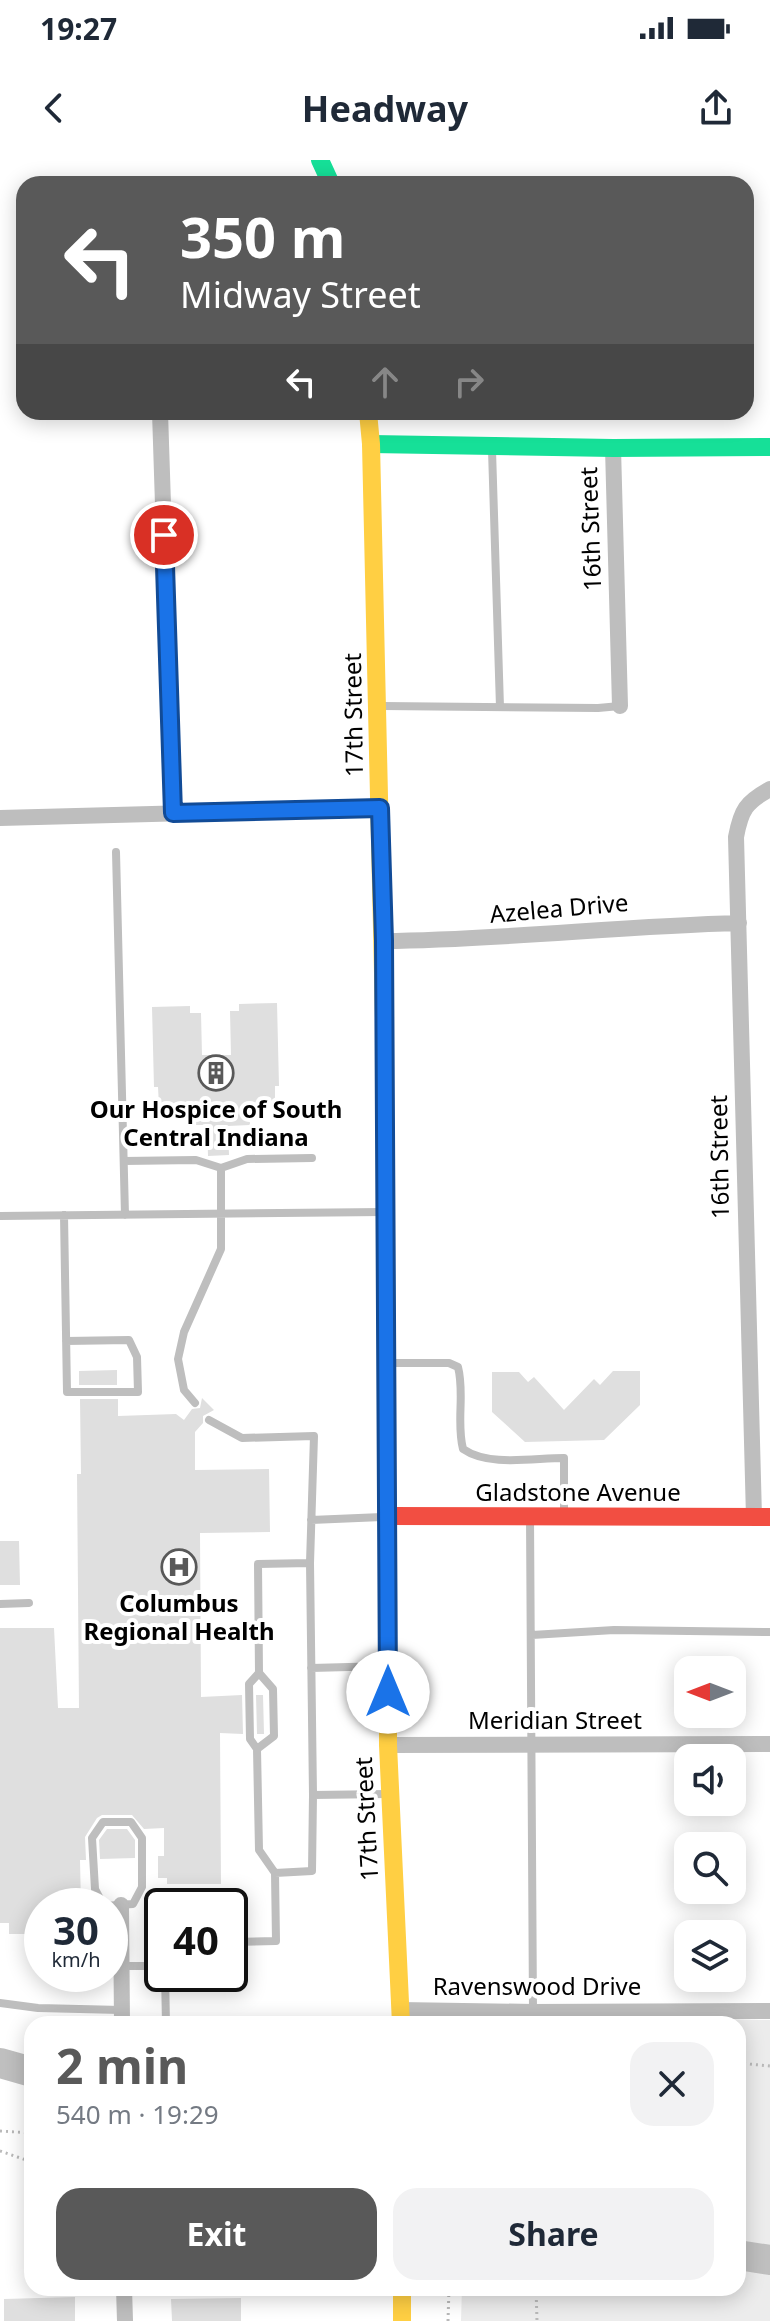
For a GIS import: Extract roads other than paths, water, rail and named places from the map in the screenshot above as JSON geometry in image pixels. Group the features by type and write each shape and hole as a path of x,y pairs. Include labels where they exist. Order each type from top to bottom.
{"street":[{"path":"160,420 173,813"},
{"name":"17th Street","path":"369,420 384,941 388,1745 400,2016"},
{"path":"371,444 770,447"},
{"name":"16th Street","path":"613,448 620,706"},
{"name":"16th Street","path":"762,1517 736,837 740,815 752,799 770,789"},
{"path":"0,818 380,808"},
{"name":"Azelea Drive","path":"384,941 470,940 643,926 739,923"},
{"name":"Gladstone Avenue","path":"386,1516 762,1517"},
{"name":"Meridian Street","path":"388,1745 770,1744"},
{"path":"122,1992 122,2016"},
{"name":"Ravenswood Drive","path":"427,2016 533,2012 770,2011"},
{"path":"124,2296 125,2321"},
{"path":"402,2296 402,2321"}],"lane":[{"path":"492,446 500,707"},
{"path":"378,706 620,706"},
{"path":"116,852 125,1215"},
{"path":"124,1161 196,1160 221,1168 247,1159 312,1158"},
{"path":"195,1403 184,1390 178,1359 184,1332 221,1249 221,1168"},
{"path":"0,1216 385,1212"},
{"path":"64,1215 66,1341 67,1392 138,1392 137,1357 129,1340 66,1341"},
{"path":"386,1363 449,1363 458,1367 461,1382 459,1435 463,1449 473,1456 487,1459 564,1458 564,1517"},
{"path":"209,1420 242,1438 314,1436 310,1563 312,1871 275,1873"},
{"path":"311,1520 386,1516"},
{"path":"530,1517 533,2012"},
{"path":"257,1749 274,1736 273,1689 259,1673 258,1564 310,1563"},
{"path":"0,1604 29,1603"},
{"path":"532,1635 614,1630 770,1632"},
{"path":"311,1668 388,1666"},
{"path":"248,1942 276,1941 275,1873 259,1850 257,1749 250,1739 249,1684 259,1673"},
{"path":"313,1795 390,1794"},
{"path":"103,1822 131,1822 142,1838 142,1887 133,1904 121,1905 104,1906 95,1889 92,1838 103,1822"},
{"path":"165,1992 166,2016"},
{"path":"0,2003 113,2016"}],"waterway":[{"path":"0,2063 24,2070"},
{"path":"746,2256 770,2260"}],"place":[{"name":"Our Hospice of South Central Indiana","path":"216,1073"},
{"name":"Columbus Regional Health","path":"179,1567"}]}
